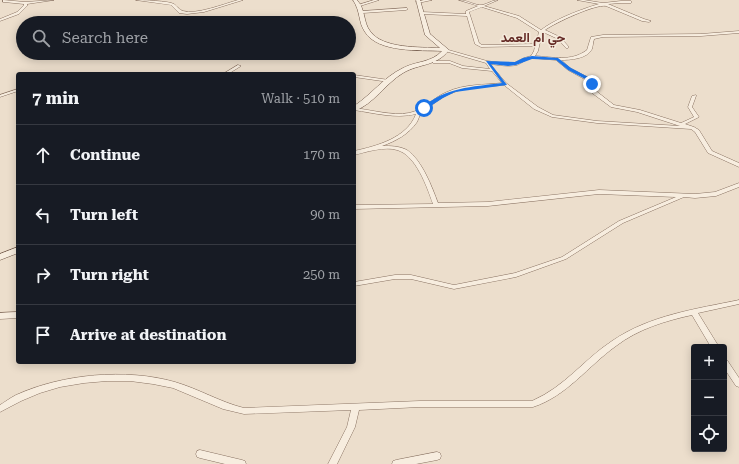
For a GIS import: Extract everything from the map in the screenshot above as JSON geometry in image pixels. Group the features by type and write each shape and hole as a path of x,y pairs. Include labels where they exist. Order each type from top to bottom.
{"street":[{"path":"2,1 10,0"},
{"path":"2,1 25,3 52,0"},
{"path":"138,0 172,4 180,12 189,13 241,0"},
{"path":"356,0 363,12 367,31 378,42 421,49 446,50 487,62 512,64 532,57 557,59 572,58 587,53 590,50 592,38 599,36 726,34 739,32"},
{"path":"360,5 377,0"},
{"path":"430,0 418,1 428,35 446,50"},
{"path":"461,0 518,17 559,38 567,47"},
{"path":"496,0 468,11 468,16 478,45 537,45"},
{"path":"578,0 603,4 649,21"},
{"path":"532,57 542,30 578,11 621,0 630,2"},
{"path":"0,20 12,16 24,8 26,6 25,3"},
{"path":"363,12 406,9"},
{"path":"422,12 468,16"},
{"path":"0,16 12,16"},
{"path":"434,62 446,50"},
{"path":"557,59 569,69 590,80 594,92 611,104 692,128 698,133 710,152 739,165"},
{"path":"356,108 407,68 434,62 451,62 465,67 493,70"},
{"path":"487,62 505,84 538,109 557,117 597,122 692,128"},
{"path":"228,72 239,66"},
{"path":"356,76 389,81"},
{"path":"356,109 398,114 412,113 419,111 454,91 505,84"},
{"path":"0,96 16,91"},
{"path":"682,124 697,117 690,107 694,96"},
{"path":"356,153 388,143 409,129 418,118 419,111"},
{"path":"372,149 396,148 408,152 420,171 436,205"},
{"path":"356,207 514,202 599,192 682,197 711,195 739,185"},
{"path":"356,284 403,277 418,278 449,287 516,275 564,258 621,222 682,197"},
{"path":"0,257 16,251"},
{"path":"0,409 20,396 42,388 84,380 115,378 147,380 174,386 227,408 244,411 427,403 532,404 543,400 566,385 604,351 625,336 655,322 739,302"},
{"path":"694,312 713,344"},
{"path":"0,316 16,315"},
{"path":"727,366 739,384"},
{"path":"332,464 351,427 356,407"},
{"path":"200,454 242,464"},
{"path":"396,464 437,456"}],"district":[{"name":"حي ام العمد","path":"533,37"}],"route":[{"path":"424,108 448,93 454,91 505,84 487,62 508,64 516,63 525,58 532,57 557,59 569,69 590,80 592,84"}]}
